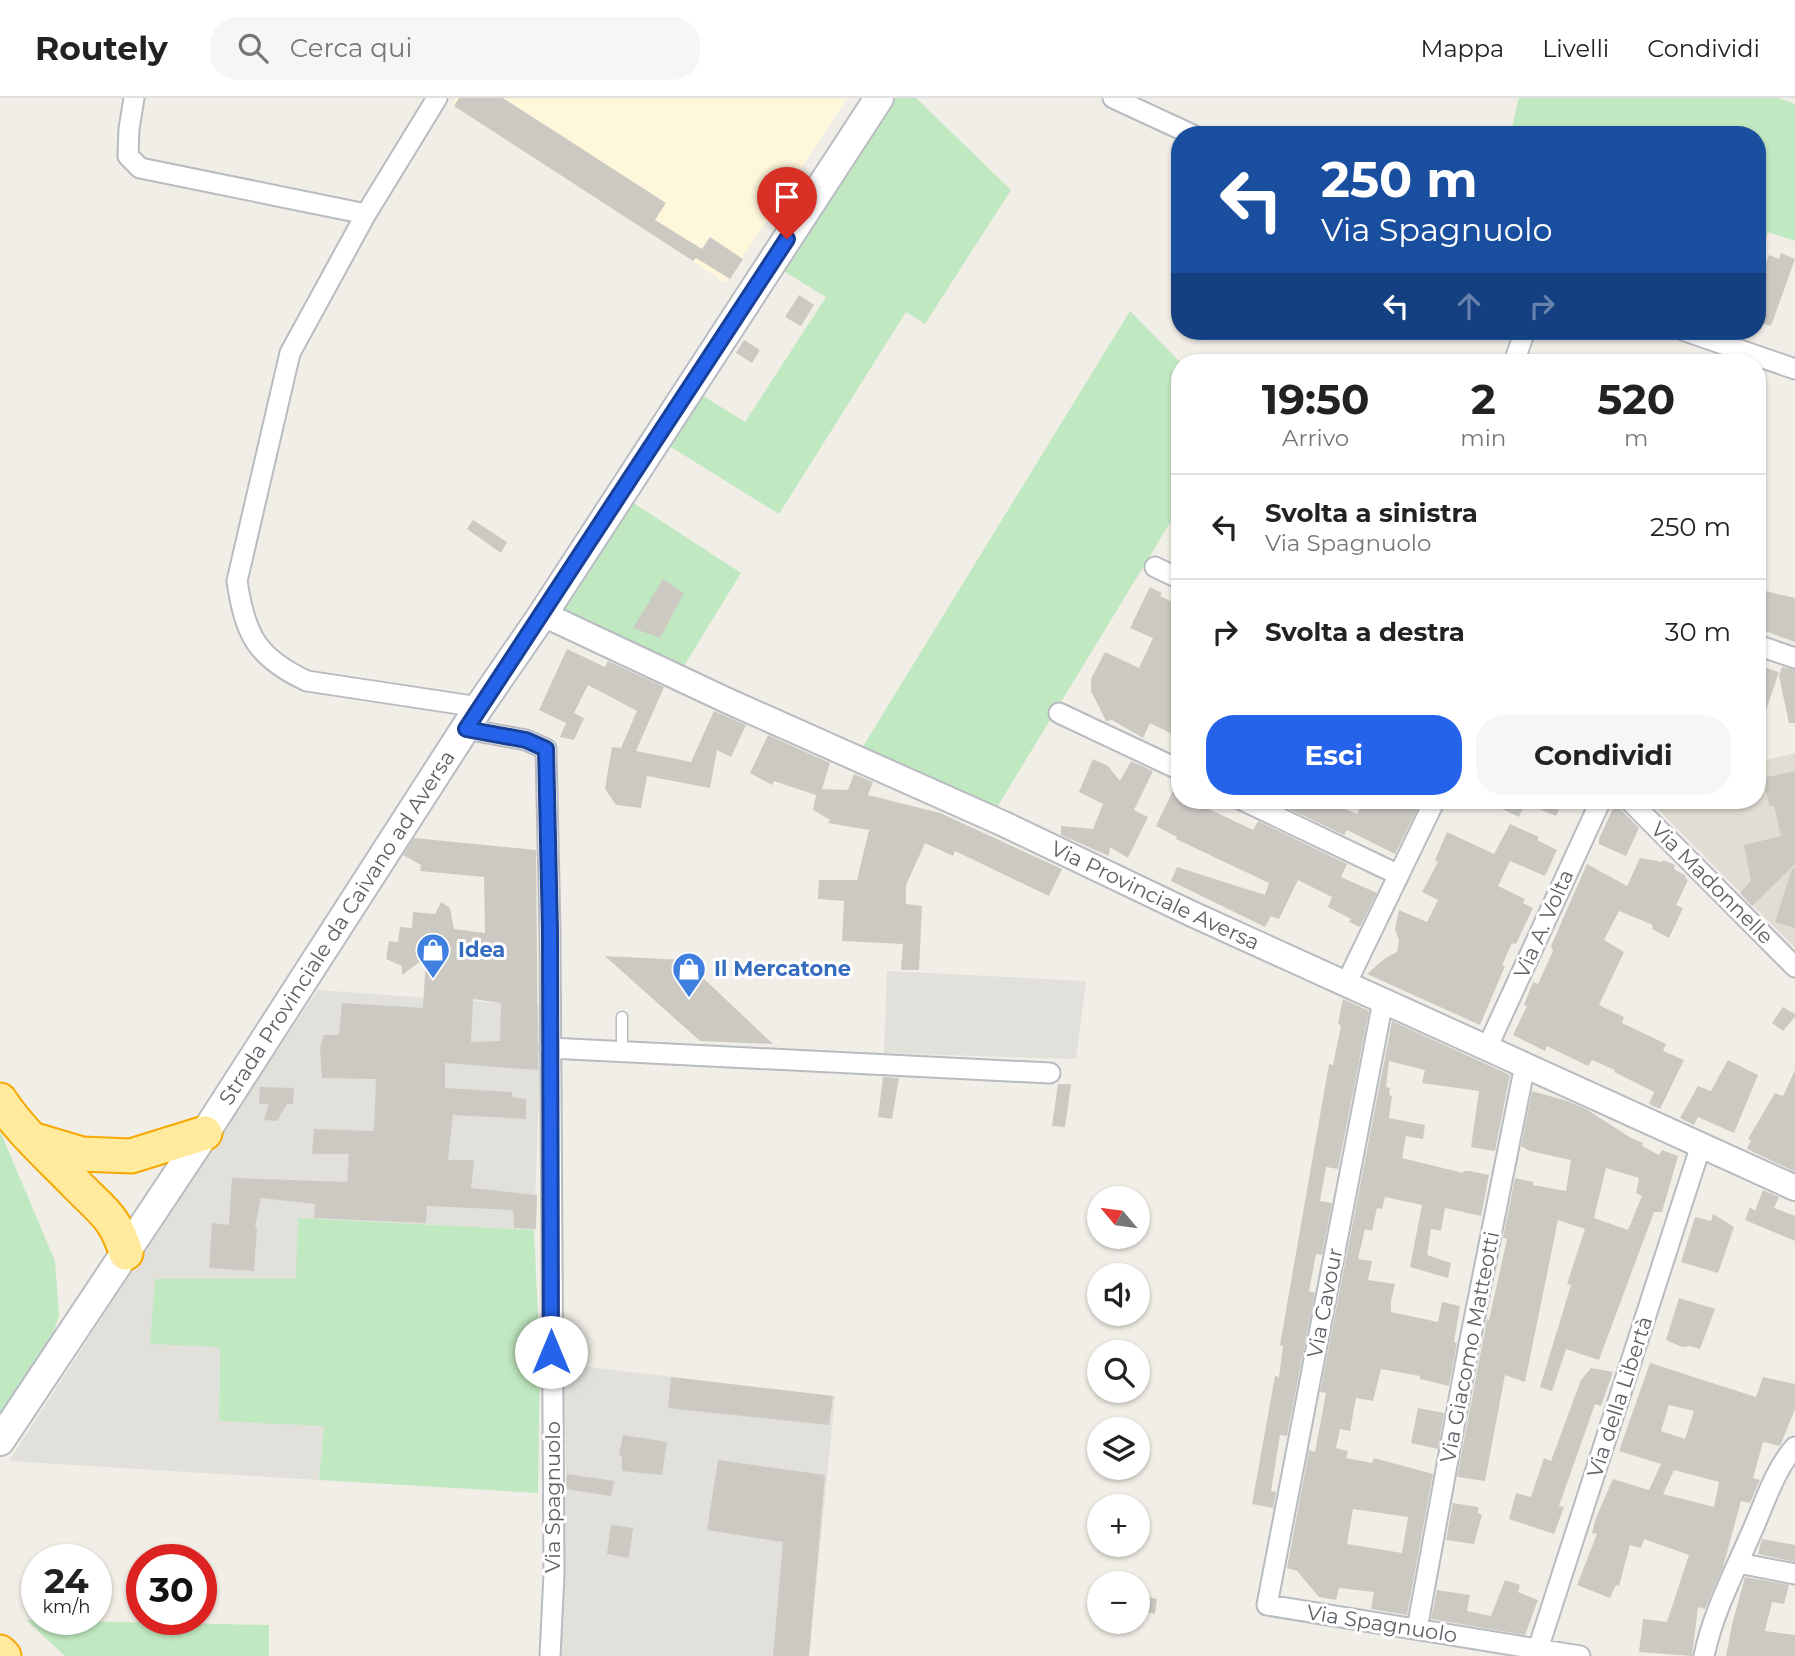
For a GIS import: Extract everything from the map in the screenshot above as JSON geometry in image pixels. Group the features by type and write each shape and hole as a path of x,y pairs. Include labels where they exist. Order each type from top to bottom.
{"highway":[{"path":"3,1104 34,1140 110,1216 120,1233 125,1253"},
{"path":"34,1140 82,1154 131,1156 205,1133"},
{"path":"0,1652 4,1656"}],"main road":[{"name":"Strada Provinciale da Caivano ad Aversa","path":"0,1441 313,974 472,718 543,614 879,98"}],"street":[{"path":"134,98 128,156 140,168 366,214"},
{"path":"437,98 366,214 290,353 237,581 241,613 258,648 283,670 307,681 472,718"},
{"path":"1113,98 1174,126"},
{"path":"1711,340 1752,354"},
{"path":"1766,359 1795,369"},
{"path":"1155,567 1171,575"},
{"name":"Via Provinciale Aversa","path":"543,614 1795,1188"},
{"path":"1766,648 1795,657"},
{"path":"1059,713 1171,766"},
{"name":"Via Spagnuolo","path":"472,718 546,749 557,995 550,1048 554,1574 550,1656"},
{"path":"1260,809 1399,875"},
{"path":"1346,984 1431,809"},
{"name":"Via A. Volta","path":"1488,1048 1597,809"},
{"name":"Via Madonnelle","path":"1638,809 1795,967"},
{"name":"Via Cavour","path":"1267,1605 1383,1001"},
{"path":"550,1048 1050,1073"},
{"name":"Via Giacomo Matteotti","path":"1418,1629 1468,1350 1525,1065"},
{"name":"Via della Libertà","path":"1538,1649 1702,1145"},
{"path":"1704,1656 1709,1629 1772,1486 1795,1447"},
{"path":"1738,1563 1795,1574"},
{"name":"Via Spagnuolo","path":"1267,1605 1580,1656"}],"lane":[{"path":"622,1017 622,1051"}],"shaded area":[{"path":"456,98 847,98 726,283 452,104"},
{"path":"1795,753 1795,948 1658,809 1766,809 1766,760"},
{"path":"887,971 1086,981 1076,1059 884,1053"},
{"path":"318,990 542,1006 534,1230 298,1218 297,1279 220,1347 219,1420 324,1426 319,1480 9,1461 170,1209"},
{"path":"563,1364 835,1396 809,1656 560,1656 566,1477"}],"green space":[{"path":"892,98 916,98 1011,190 925,324 906,312 779,514 666,444 700,394 745,422 826,297 782,270"},
{"path":"1519,98 1778,98 1795,104 1795,241 1768,232 1766,238 1766,126 1512,126"},
{"path":"1130,311 1172,354 1171,521 996,809 862,748"},
{"path":"629,500 741,573 684,666 562,609"},
{"path":"0,1131 55,1261 59,1316 50,1342 0,1414"},
{"path":"298,1218 534,1230 540,1358 538,1493 319,1480 324,1426 219,1421 220,1347 150,1344 155,1279 296,1279"},
{"path":"112,1622 126,1622 126,1635 217,1635 217,1624 269,1625 269,1656 65,1656 42,1635 112,1635"}],"building":[{"path":"459,98 503,98 666,203 655,220 702,249 710,237 743,259 730,279 696,258 693,261 454,106"},
{"path":"1781,253 1795,259 1771,326 1766,324 1766,263 1769,255 1779,259"},
{"path":"799,295 814,305 801,326 785,317"},
{"path":"744,340 760,350 752,363 736,353"},
{"path":"473,520 507,542 501,553 467,529"},
{"path":"663,579 684,593 660,638 633,628"},
{"path":"1150,587 1171,602 1171,734 1150,723 1143,738 1112,720 1106,721 1091,691 1091,679 1105,652 1139,668 1153,638 1130,628"},
{"path":"1766,591 1795,598 1795,642 1766,631"},
{"path":"567,649 605,667 608,661 664,687 636,751 691,762 714,711 746,725 731,757 717,750 710,788 647,776 641,808 616,805 605,789 612,747 621,748 637,711 588,685 574,713 584,718 574,740 560,737 566,723 539,710"},
{"path":"1782,667 1795,670 1795,723 1789,723 1779,676"},
{"path":"1766,668 1779,672 1766,710"},
{"path":"768,735 830,763 822,789 848,790 854,774 873,782 868,795 940,813 1062,869 1049,896 955,851 953,856 925,843 906,885 906,904 922,906 919,970 901,970 903,944 842,941 844,901 818,899 819,880 857,880 869,830 828,823 830,820 813,810 816,795 774,781 772,785 750,773"},
{"path":"1093,759 1108,766 1120,781 1131,761 1153,771 1134,810 1148,817 1128,858 1110,847 1109,856 1061,835 1061,826 1093,829 1103,804 1079,792"},
{"path":"1795,771 1795,864 1752,906 1740,893 1751,881 1744,845 1781,836 1774,806 1769,806 1766,777"},
{"path":"1171,795 1171,809 1209,809 1253,830 1258,821 1347,864 1341,877 1377,893 1360,927 1328,907 1332,897 1298,880 1279,919 1271,916 1265,927 1171,881 1177,867 1265,895 1269,883 1176,839 1177,837 1156,826"},
{"path":"1289,809 1345,809 1357,814 1360,809 1418,809 1395,854 1347,830 1344,835"},
{"path":"1503,809 1522,809 1519,817"},
{"path":"1539,809 1560,809 1556,816"},
{"path":"1613,809 1620,809 1639,828 1626,856 1599,844"},
{"path":"1510,824 1539,837 1537,840 1557,850 1545,876 1510,861 1498,886 1525,899 1523,903 1533,908 1516,944 1512,943 1502,965 1505,966 1480,1025 1367,974 1397,952 1399,940 1395,929 1399,910 1427,922 1438,900 1422,892 1438,862 1435,860 1447,832 1494,854"},
{"path":"414,838 536,850 538,1070 445,1063 445,1088 512,1092 512,1097 526,1099 526,1119 453,1115 448,1160 474,1160 471,1188 537,1195 536,1229 514,1228 513,1210 427,1206 426,1223 314,1218 315,1204 261,1198 255,1227 254,1271 209,1268 212,1223 229,1225 232,1178 347,1182 349,1154 312,1154 314,1129 374,1131 376,1079 322,1078 320,1048 324,1035 339,1035 342,1003 423,1008 426,957 402,975 402,966 386,959 389,941 398,942 400,927 412,928 413,912 435,914 441,902 450,908 454,929 485,933 484,877 420,871 421,865 403,855","holes":["473,999 501,1003 500,1041 471,1042"]},
{"path":"1640,858 1663,860 1675,865 1674,869 1686,876 1688,880 1676,905 1683,908 1669,938 1652,929 1653,925 1619,911 1604,940 1624,952 1599,1005 1624,1017 1622,1023 1666,1044 1663,1051 1684,1060 1660,1109 1649,1104 1654,1092 1614,1072 1615,1070 1592,1060 1588,1066 1547,1046 1545,1051 1513,1035 1527,1006 1524,1005 1533,982 1538,984 1553,951 1551,946 1587,864 1627,886"},
{"path":"1792,869 1795,869 1795,928 1775,922"},
{"name":"Il Mercatone","path":"605,956 684,960 773,1044 700,1041"},
{"path":"1343,999 1369,1011 1338,1169 1326,1167 1320,1201 1332,1203 1322,1255 1316,1254 1309,1291 1315,1293 1287,1436 1280,1435 1271,1491 1276,1492 1273,1508 1252,1504 1275,1376 1279,1377 1283,1346 1280,1345 1329,1064 1333,1065 1341,1026 1338,1023"},
{"path":"1783,1007 1795,1014 1795,1017 1783,1031 1772,1023"},
{"path":"1392,1021 1510,1075 1495,1151 1471,1147 1479,1091 1422,1083 1425,1070 1389,1061 1386,1087 1390,1088 1389,1095 1392,1096 1389,1118 1425,1125 1423,1139 1406,1136 1402,1158 1463,1173 1469,1171 1489,1175 1481,1216 1445,1208 1441,1231 1431,1229 1427,1255 1451,1263 1448,1278 1410,1267 1422,1205 1385,1197 1382,1209 1377,1208 1372,1231 1365,1229 1358,1259 1372,1261 1368,1280 1395,1284 1391,1312 1438,1322 1442,1302 1460,1306 1449,1386 1420,1379 1420,1376 1381,1369 1373,1401 1356,1398 1350,1431 1340,1429 1336,1448 1348,1451 1346,1458 1372,1463 1374,1458 1433,1474 1407,1615 1371,1609 1374,1592 1339,1588 1336,1600 1319,1597 1297,1571 1287,1568 1309,1450 1315,1452 1326,1393 1320,1392","holes":["1353,1509 1408,1517 1402,1553 1347,1544"]},
{"path":"1728,1060 1758,1075 1734,1133 1698,1117 1694,1125 1680,1118 1698,1086 1711,1091"},
{"path":"1795,1070 1795,1172 1747,1149 1751,1140 1748,1139 1775,1093 1783,1096"},
{"path":"883,1077 899,1078 892,1119 878,1117"},
{"path":"1058,1084 1071,1084 1065,1127 1052,1126"},
{"path":"260,1087 294,1088 293,1104 287,1104 277,1121 264,1120 269,1104 259,1104"},
{"path":"1532,1091 1586,1109 1659,1155 1662,1150 1678,1156 1662,1212 1654,1212 1599,1360 1566,1349 1552,1391 1540,1387 1571,1285 1567,1284 1585,1229 1558,1220 1525,1382 1505,1375 1485,1481 1457,1477 1487,1319 1489,1320 1507,1239 1503,1238 1515,1178 1533,1182 1533,1185 1566,1191 1571,1160 1530,1151 1521,1146","holes":["1606,1168 1639,1178 1636,1193 1642,1196 1628,1230 1594,1218"]},
{"path":"1763,1190 1779,1197 1774,1208 1795,1216 1795,1241 1745,1220 1750,1207 1755,1211"},
{"path":"1713,1214 1734,1227 1718,1273 1681,1262 1695,1217 1711,1221"},
{"path":"1679,1298 1715,1309 1700,1349 1682,1347 1666,1340"},
{"path":"1650,1363 1756,1397 1763,1377 1795,1384 1795,1409 1780,1446 1763,1442 1753,1478 1760,1480 1750,1503 1741,1501 1723,1567 1705,1609 1698,1607 1692,1656 1639,1652 1643,1619 1667,1622 1689,1555 1644,1539 1641,1548 1630,1545 1619,1586 1616,1585 1610,1598 1577,1585 1597,1534 1592,1533 1596,1518 1613,1479 1649,1490 1661,1464 1619,1451","holes":["1669,1405 1694,1411 1685,1439 1661,1431","1674,1470 1719,1482 1714,1507 1663,1494"]},
{"path":"1591,1368 1613,1372 1601,1406 1595,1404 1559,1506 1564,1507 1554,1534 1509,1519 1516,1493 1531,1497 1544,1458 1551,1461 1581,1380"},
{"path":"671,1377 833,1396 829,1425 668,1408"},
{"path":"1418,1408 1444,1413 1438,1449 1411,1443"},
{"path":"623,1435 667,1442 662,1475 622,1471 622,1456 619,1455"},
{"path":"718,1460 825,1475 809,1656 773,1656 783,1542 707,1530"},
{"path":"567,1474 614,1481 611,1496 566,1489"},
{"path":"1453,1503 1478,1507 1478,1513 1482,1515 1474,1544 1446,1540"},
{"path":"611,1525 633,1528 629,1558 607,1554"},
{"path":"1762,1539 1795,1545 1795,1562 1758,1554"},
{"path":"1745,1577 1789,1585 1784,1604 1772,1602 1765,1631 1795,1635 1795,1656 1726,1656"},
{"path":"1505,1580 1520,1585 1518,1592 1538,1600 1525,1635 1431,1619 1437,1590 1470,1595 1467,1611 1491,1616"},
{"path":"1150,1598 1157,1599 1155,1614 1150,1613"}],"place":[{"name":"Idea","path":"433,980"},
{"name":"Il Mercatone","path":"689,999"}],"route":[{"path":"551,1352 550,931 546,749 526,740 466,729 787,239"}]}
